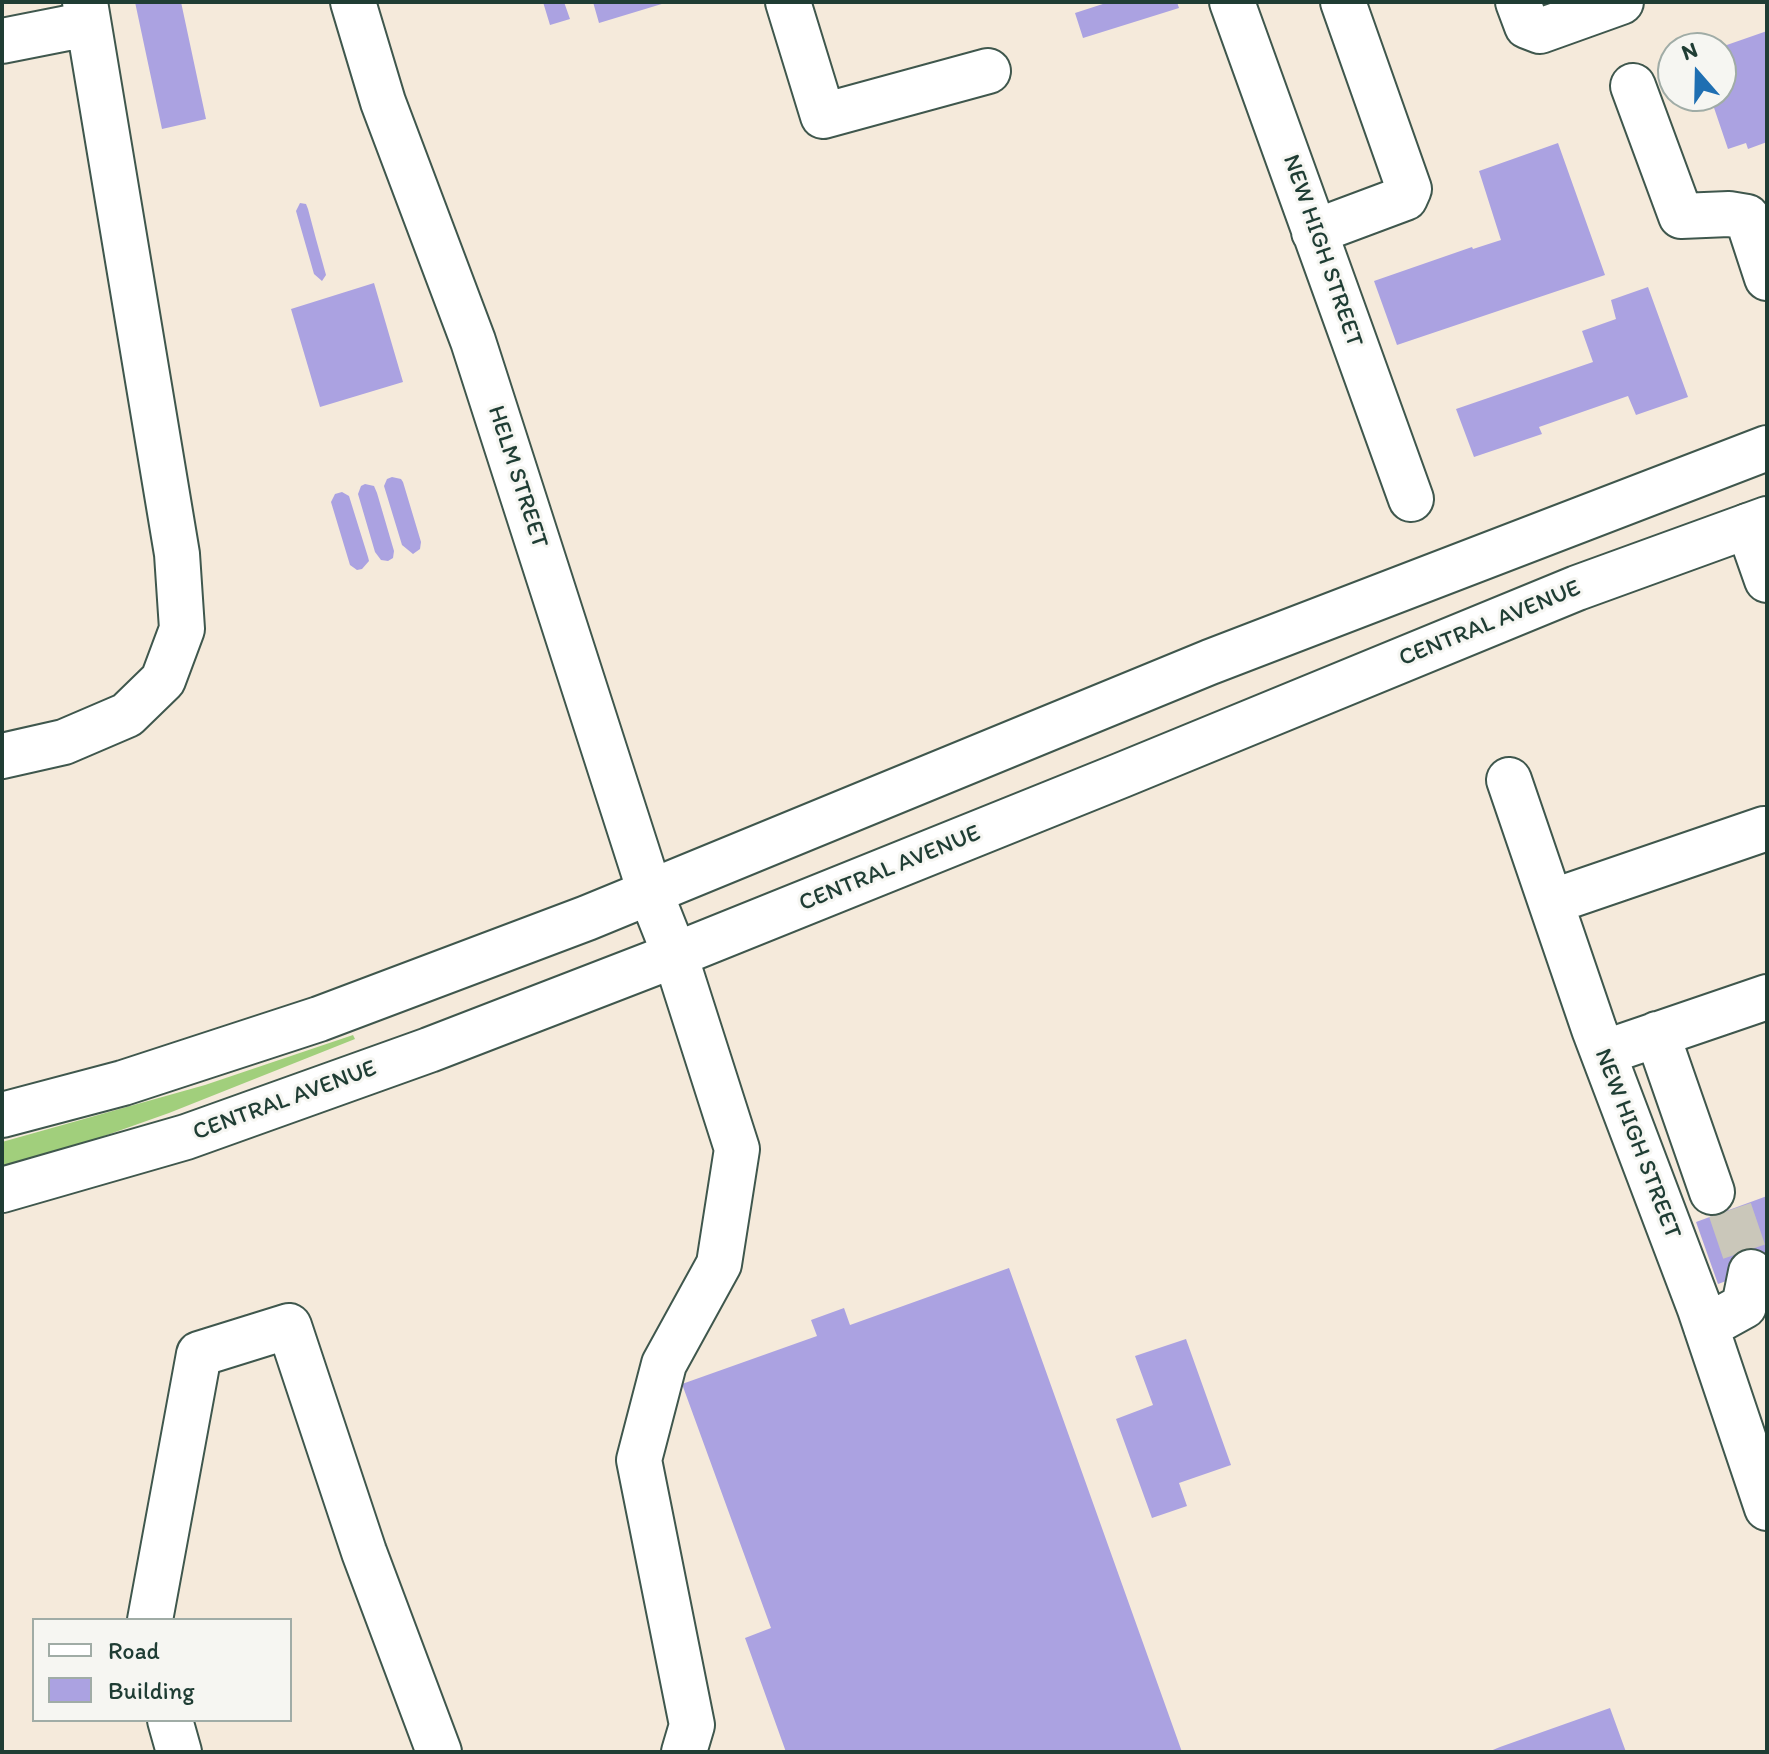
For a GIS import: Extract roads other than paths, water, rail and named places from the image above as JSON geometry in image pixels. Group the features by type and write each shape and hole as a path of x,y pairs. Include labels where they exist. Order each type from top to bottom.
{"main road":[{"name":"HELM STREET","path":"353,2 383,102 473,341 650,892 675,955 737,1149 719,1264 664,1364 639,1460 692,1725 684,1752"},
{"path":"788,2 823,116 988,71"},
{"name":"NEW HIGH STREET","path":"1232,2 1411,499"},
{"path":"1314,232 1405,198 1409,189 1343,2"},
{"path":"1518,2 1527,26 1540,31 1621,2"},
{"path":"2,41 86,13 177,554 182,629 163,680 127,715 64,742 2,756"},
{"path":"1633,86 1681,216 1757,213 1767,278"},
{"path":"2,1115 123,1083 319,1019 650,892 1210,662 1767,448"},
{"path":"1758,522 1767,580"},
{"name":"CENTRAL AVENUE","path":"2,1190 186,1137 429,1050 675,955 1577,588 1758,522"},
{"name":"NEW HIGH STREET","path":"1509,780 1603,1053 1706,1327 1767,1508"},
{"path":"1551,902 1764,829"},
{"path":"1603,1053 1767,997"},
{"path":"1657,1034 1721,1201 1659,1201"},
{"path":"1706,1327 1744,1306 1751,1272"},
{"path":"150,1618 199,1354 289,1326 364,1552 439,1752"},
{"path":"171,1722 179,1752"}],"tunnel":[{"path":"1730,1210 1751,1272"}]}
